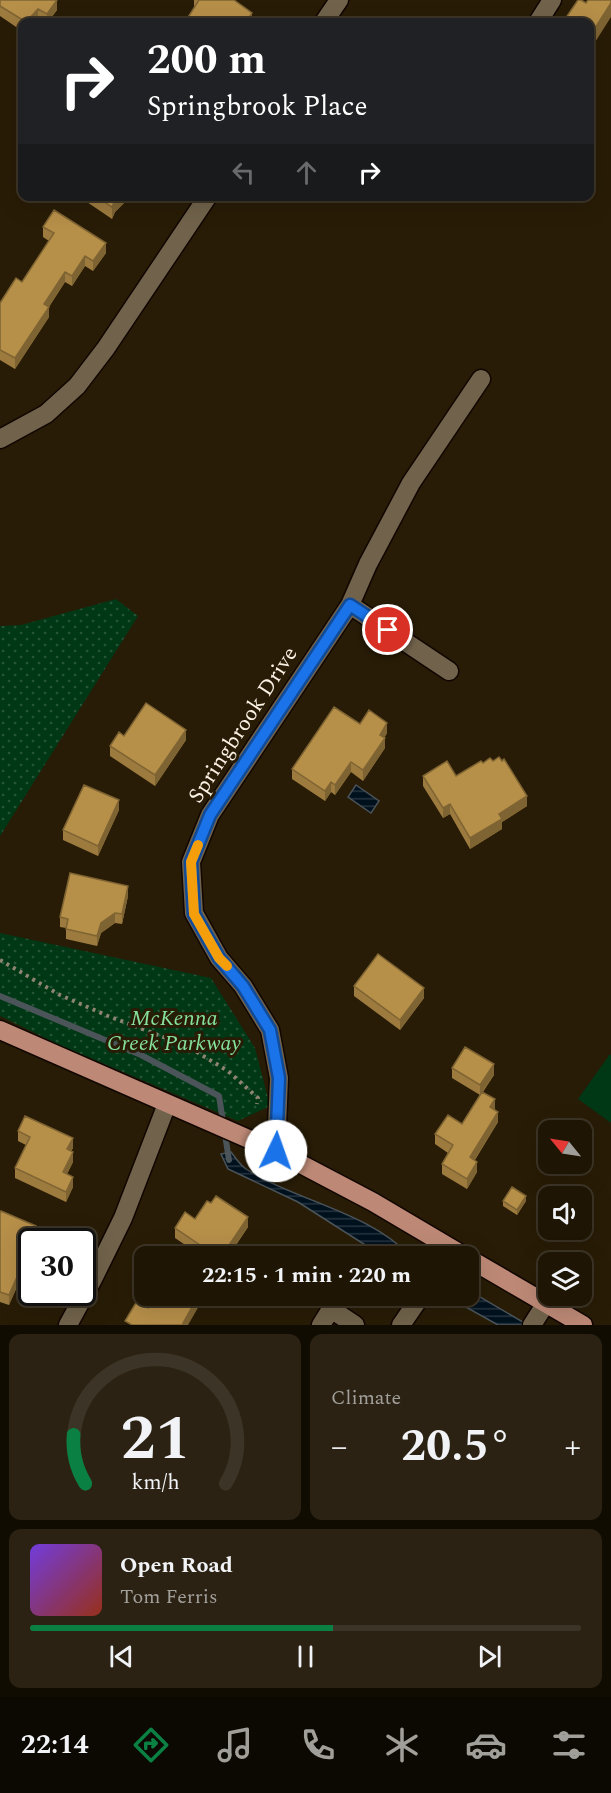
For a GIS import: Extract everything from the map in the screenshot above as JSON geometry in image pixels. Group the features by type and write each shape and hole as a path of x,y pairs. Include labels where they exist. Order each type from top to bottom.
{"main road":[{"path":"0,1030 276,1151 374,1202 437,1246"},
{"path":"479,1268 538,1315 583,1325"}],"street":[{"path":"327,18 339,0"},
{"path":"541,18 552,0"},
{"path":"0,439 46,414 76,386 106,348 205,201"},
{"name":"Springbrook Drive","path":"276,1151 279,1078 270,1030 243,986 219,958 194,914 191,862 210,815 350,605 368,564 411,483 481,379"},
{"path":"350,605 449,671"},
{"path":"68,1325 123,1218 167,1104"},
{"path":"401,1325 415,1306"},
{"path":"321,1325 331,1309 355,1325"}],"path":[{"path":"0,960 60,994 108,1016 187,1046 228,1071 258,1098 257,1104"}],"green space":[{"path":"116,599 138,616 0,836 0,626 21,625"},
{"name":"McKenna Creek Parkway","path":"0,933 211,978 255,1048 270,1106 238,1121 60,1045 0,1016"},
{"path":"611,1055 611,1123 578,1099"}],"water":[{"path":"356,785 379,801 371,813 348,797"},
{"path":"231,1152 246,1169 287,1190 354,1218 375,1229 399,1246 367,1246 298,1202 228,1169 221,1154"},
{"path":"479,1296 528,1325 498,1325 464,1306 479,1306"}],"building":[{"path":"0,0 57,0 47,14 38,9 30,18 20,18 0,6"},
{"path":"199,0 234,0 252,13 249,18 188,18"},
{"path":"578,0 586,3 588,0 611,0 594,30 594,18 566,18"},
{"path":"103,201 115,201 112,207"},
{"path":"54,210 106,243 93,261 85,256 72,276 65,272 44,304 49,307 15,358 0,350 0,303 16,278 22,282 54,233 43,227"},
{"path":"146,703 186,730 155,775 110,746 119,732 124,736"},
{"path":"334,707 360,724 369,710 387,723 380,735 385,738 363,770 351,762 335,785 331,782 325,791 292,769"},
{"path":"499,757 502,761 504,759 527,796 499,814 502,819 470,838 450,804 443,808 423,776 447,761 456,776 481,761 483,763 490,758 493,761"},
{"path":"84,785 119,800 98,846 63,830"},
{"path":"70,873 128,886 122,914 115,913 101,923 97,936 66,929 68,919 60,917"},
{"path":"378,954 424,988 400,1020 354,986"},
{"path":"465,1047 494,1064 480,1085 452,1068"},
{"path":"482,1092 495,1099 490,1107 498,1112 470,1157 477,1162 467,1179 442,1164 453,1145 435,1134 448,1115 462,1124"},
{"path":"25,1116 73,1138 67,1149 73,1152 63,1172 73,1177 66,1192 15,1168 30,1137 18,1131"},
{"path":"512,1187 526,1196 517,1210 503,1201"},
{"path":"216,1196 248,1217 228,1246 202,1246 175,1228 185,1212 195,1219 207,1201 211,1203"},
{"path":"1,1211 36,1226 35,1228 18,1228 18,1275 9,1295 0,1292"},
{"path":"134,1306 148,1308 149,1306 192,1306 182,1325 132,1325 125,1321"}],"waterway":[{"path":"0,996 141,1055 219,1096 229,1160"}],"slow traffic":[{"path":"198,845 191,862 194,914 219,958 227,966"}],"route":[{"path":"276,1151 279,1078 270,1030 243,986 219,958 194,914 191,862 210,815 350,605 388,630"}]}
